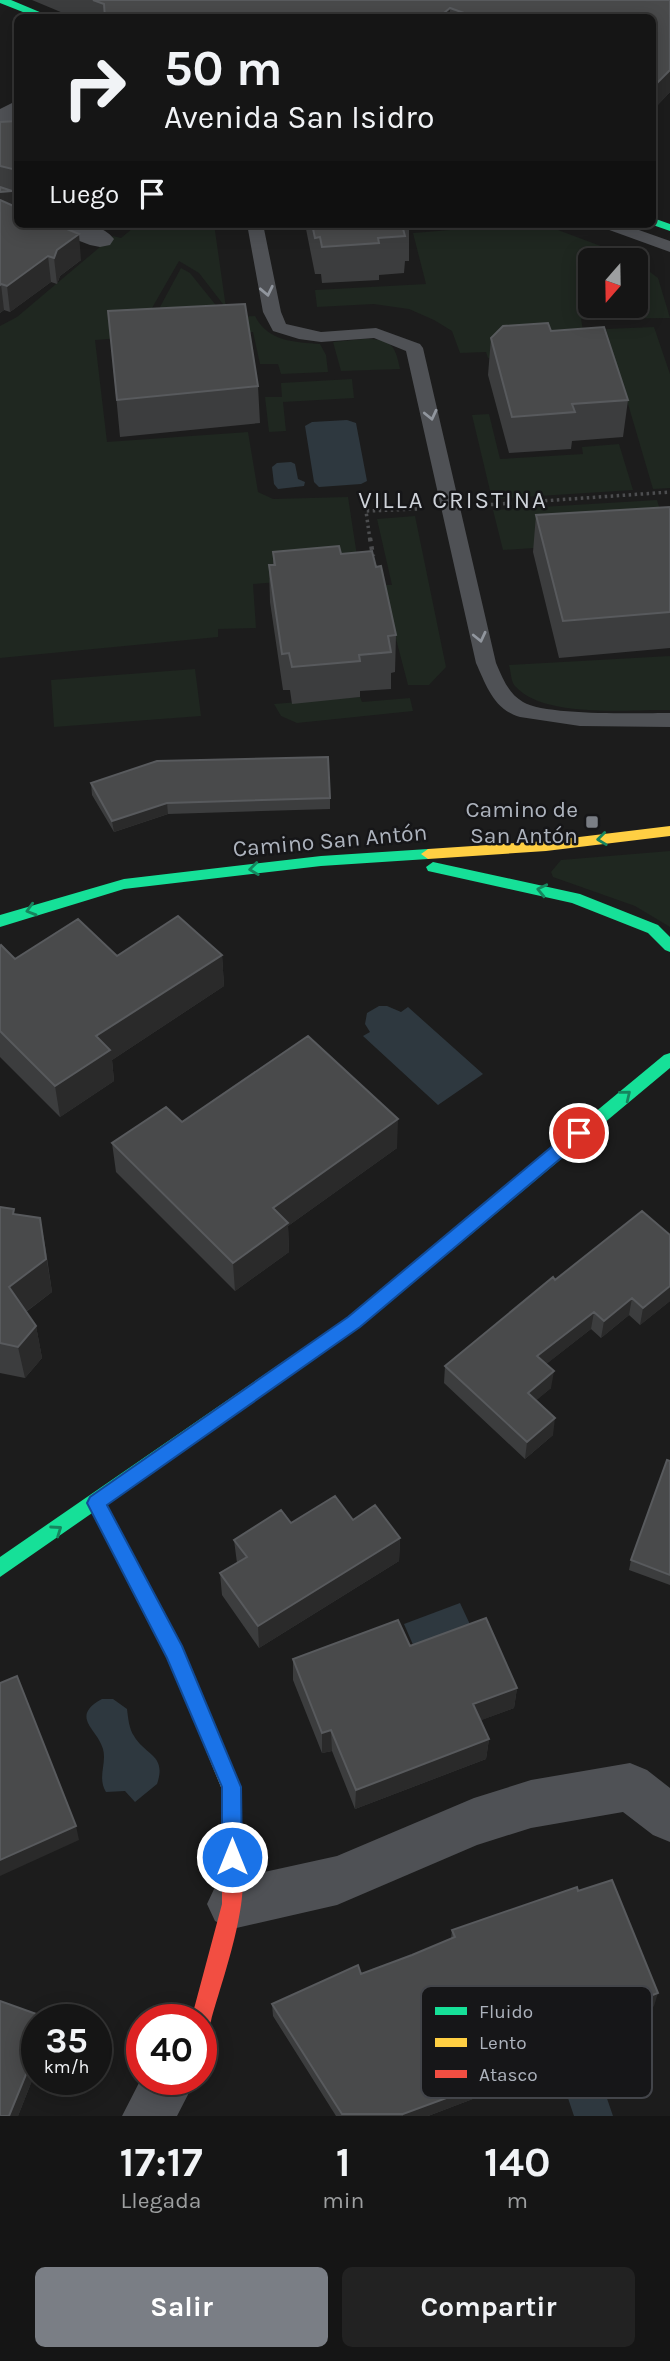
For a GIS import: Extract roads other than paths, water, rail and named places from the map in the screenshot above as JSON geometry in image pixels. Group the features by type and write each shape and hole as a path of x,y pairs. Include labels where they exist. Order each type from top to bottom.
{"main road":[{"path":"2,0 39,14"},
{"name":"Camino San Antón","path":"0,921 124,884 321,861 546,846 670,831"},
{"path":"321,861 437,867 575,898 653,929 670,946"},
{"path":"0,1568 354,1322 670,1059"},
{"path":"96,1503 175,1653 232,1787 232,1904 206,2004"}],"street":[{"path":"71,228 100,239"},
{"path":"232,1904 337,1880 474,1822 531,1804 630,1787 670,1818"},
{"path":"148,2116 160,2095"}],"lane":[{"path":"256,228 272,312 279,327 299,334 321,337 376,333 414,348 486,663 499,693 520,710 580,719 670,720"},
{"path":"618,228 670,247"}],"place":[{"name":"Camino de San Antón","path":"592,822"}],"district":[{"name":"VILLA CRISTINA","path":"453,500"}]}
